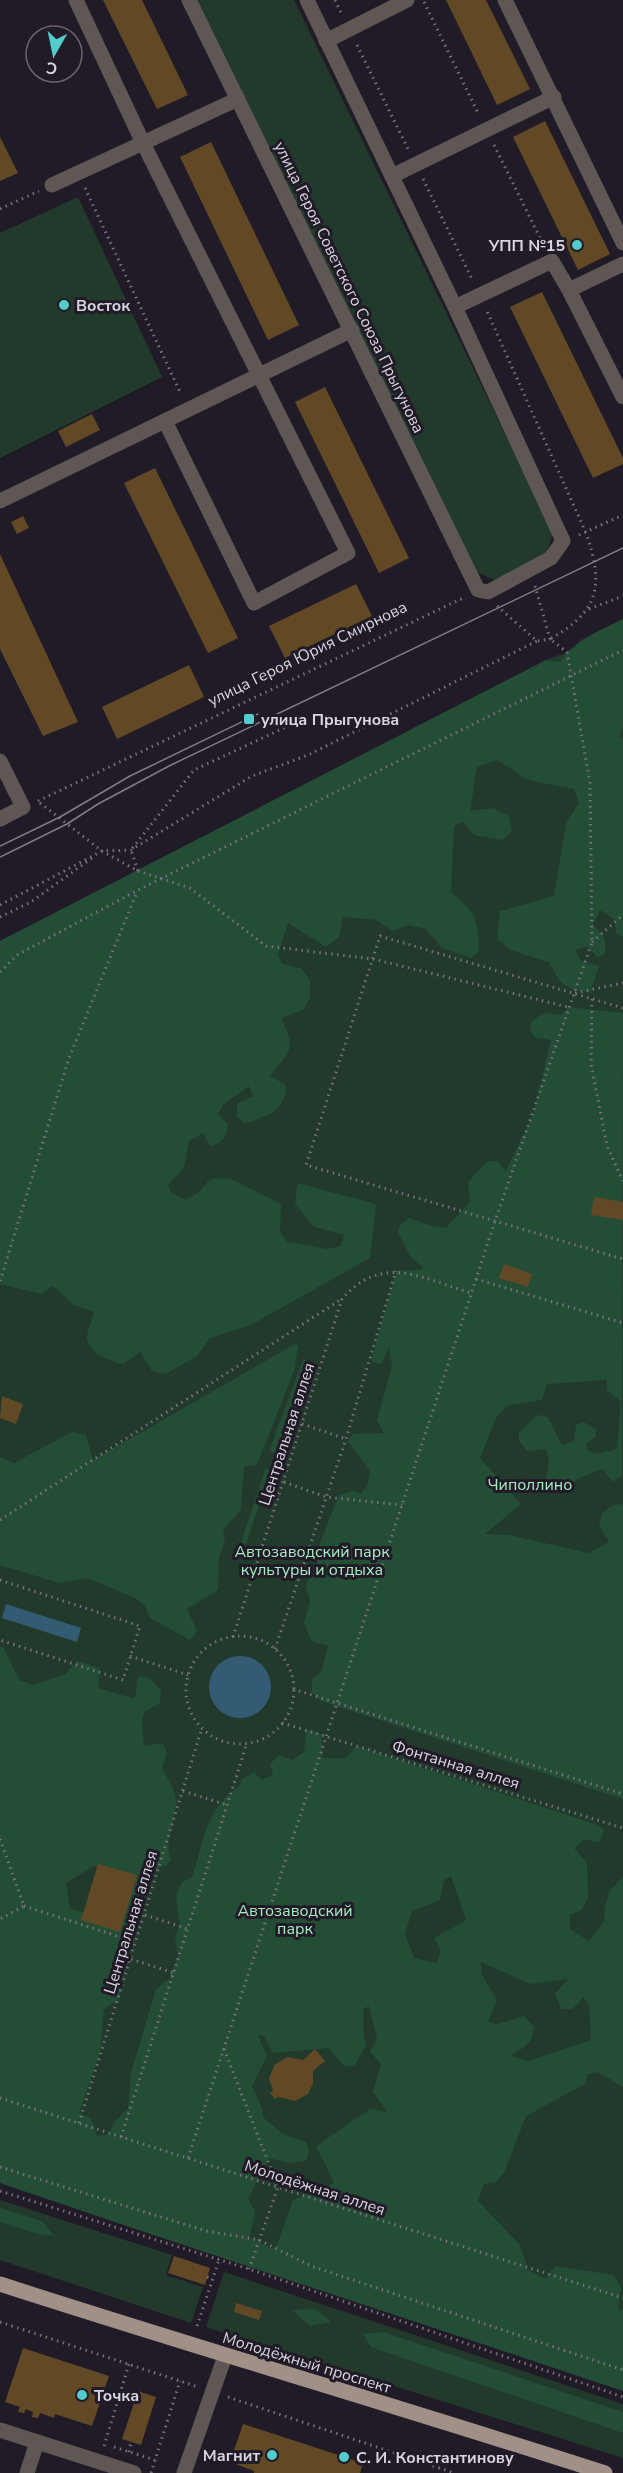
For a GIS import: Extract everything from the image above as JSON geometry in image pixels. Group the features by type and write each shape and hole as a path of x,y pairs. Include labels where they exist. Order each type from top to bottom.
{"main road":[{"name":"Молодёжный проспект","path":"0,2284 225,2356 455,2424 604,2473"}],"street":[{"path":"76,0 143,143 348,553 254,603 165,421"},
{"name":"улица Героя Советского Союза Прыгунова","path":"189,0 483,591"},
{"path":"307,0 455,307 563,541 551,558 483,591"},
{"path":"326,40 406,0"},
{"path":"506,0 623,243"},
{"path":"392,176 554,97"},
{"path":"52,185 238,99"},
{"path":"455,307 552,261 623,397"},
{"path":"569,290 623,264"},
{"path":"0,501 352,330"},
{"path":"0,761 30,804 0,819"},
{"path":"184,2473 225,2356"},
{"path":"0,2430 134,2473"},
{"path":"27,2473 37,2442"}],"path":[{"path":"78,173 188,410"},
{"path":"0,209 52,185"},
{"path":"563,541 623,515"},
{"path":"0,905 102,851 131,850 252,776 308,755 537,640 550,639 528,571"},
{"path":"483,591 499,608 537,640"},
{"name":"улица Героя Юрия Смирнова","path":"30,804 483,591"},
{"path":"589,609 623,596"},
{"path":"0,972 17,955 161,878 623,650"},
{"path":"188,2158 495,1221 592,942 590,783 567,652"},
{"path":"131,850 194,770 301,720 382,717"},
{"path":"30,804 102,851 138,871 190,888 266,946 373,959 568,1007"},
{"path":"131,850 138,871"},
{"path":"0,917 31,902 102,851"},
{"path":"0,1281 69,1058 138,890"},
{"path":"592,942 623,915"},
{"path":"623,1008 380,936 306,1165 623,1259"},
{"path":"573,993 623,983"},
{"path":"592,999 591,1064 607,1146 623,1181"},
{"path":"0,1520 342,1299 354,1285 364,1280 377,1274 396,1271 472,1293"},
{"path":"275,1649 346,1439 396,1271"},
{"path":"476,1279 623,1323"},
{"name":"Центральная аллея","path":"233,1637 342,1299"},
{"path":"302,1424 346,1439"},
{"path":"284,1482 326,1497 402,1505"},
{"path":"0,1580 140,1626 123,1680 0,1640"},
{"path":"233,1637 255,1639 275,1649 288,1666 293,1689 291,1708 282,1723 262,1739 247,1743 220,1740 202,1728 189,1708 187,1696 189,1675 198,1656 208,1647 233,1637"},
{"path":"130,1656 189,1675"},
{"name":"Фонтанная аллея","path":"293,1689 623,1794"},
{"name":"Фонтанная аллея","path":"282,1723 623,1827"},
{"name":"Центральная аллея","path":"79,2123 202,1728"},
{"path":"121,2137 247,1743"},
{"path":"183,1791 227,1805"},
{"path":"0,1839 24,1906"},
{"path":"0,1918 24,1906 136,1942"},
{"path":"145,1915 188,1929"},
{"path":"131,1959 174,1972"},
{"path":"224,2049 278,2187 249,2269"},
{"name":"Молодёжная аллея","path":"0,2098 623,2298"},
{"path":"0,2167 206,2231 259,2240 311,2266 623,2370"},
{"path":"0,2191 249,2269 623,2397"},
{"path":"197,2326 219,2260"},
{"path":"207,2277 213,2278"},
{"path":"0,2322 200,2387"},
{"path":"99,2462 129,2364"},
{"path":"151,2473 180,2381"},
{"path":"223,2395 454,2473"},
{"path":"129,2452 131,2442"},
{"path":"105,2444 155,2460"}],"green space":[{"path":"196,0 294,0 553,532 547,553 495,580 474,571"},
{"name":"Восток","path":"78,197 162,377 0,458 0,233"},
{"name":"Автозаводский парк культуры и отдыха","path":"623,619 623,2383 0,2179 0,941 546,660 567,652 581,640"},
{"path":"623,619 623,728 620,736 623,740 623,937 616,933 615,920 600,910 593,924 605,939 605,954 598,957 587,947 575,950 581,961 599,966 590,993 565,985 557,977 550,963 511,950 497,939 500,911 554,896 566,823 579,803 574,789 528,780 497,760 477,767 470,811 493,808 509,816 512,831 503,840 474,835 463,822 454,826 451,892 474,917 478,931 479,951 471,958 442,948 426,929 408,925 393,931 376,920 343,917 339,937 326,947 288,923 278,955 282,964 301,968 310,980 310,998 303,1010 281,1018 289,1037 289,1050 270,1076 286,1085 283,1102 273,1112 245,1124 237,1116 237,1104 253,1096 249,1086 224,1104 218,1114 228,1125 224,1139 210,1146 203,1133 189,1141 184,1168 168,1185 171,1192 185,1200 199,1192 210,1179 229,1178 281,1204 280,1231 287,1242 328,1249 341,1246 344,1235 314,1227 295,1204 297,1183 376,1204 370,1258 251,1325 210,1338 197,1356 166,1374 152,1371 140,1352 124,1364 100,1356 91,1347 87,1336 94,1312 74,1305 53,1286 41,1294 0,1284 0,941 546,660 560,662 581,642"},
{"path":"568,1007 623,1013 622,1476 613,1482 602,1469 579,1478 569,1486 556,1489 546,1480 549,1461 546,1449 527,1451 519,1441 519,1432 538,1415 548,1417 562,1445 574,1441 576,1425 584,1422 596,1430 596,1437 586,1444 587,1450 597,1454 617,1449 621,1402 607,1390 607,1380 547,1384 542,1400 509,1405 497,1416 480,1458 521,1504 485,1534 509,1535 589,1553 609,1542 599,1525 602,1513 613,1505 623,1504 623,1799 321,1701 312,1693 312,1679 321,1673 328,1646 311,1641 304,1623 310,1601 306,1586 309,1579 320,1574 315,1556 339,1495 353,1491 361,1494 367,1486 370,1471 348,1441 352,1434 384,1433 377,1420 392,1366 389,1347 381,1364 371,1362 396,1271 424,1269 410,1256 398,1232 400,1225 409,1218 446,1228 470,1202 468,1182 488,1161 497,1161 506,1171 533,1114 551,1040 534,1037 530,1030 532,1021 543,1013 561,1015"},
{"path":"295,1344 298,1346 294,1371 257,1465 244,1467 241,1510 223,1530 225,1540 219,1558 218,1590 187,1609 197,1631 190,1640 150,1618 145,1606 135,1598 88,1578 59,1583 0,1565 0,1457 14,1463 72,1432 86,1435 93,1460"},
{"path":"303,1360 306,1360 276,1454 269,1451"},
{"path":"266,1467 270,1471 246,1545 241,1542"},
{"name":"Автозаводский парк","path":"0,1647 4,1648 19,1680 34,1685 65,1674 77,1661 100,1668 98,1688 135,1699 137,1681 140,1676 150,1678 161,1691 160,1703 144,1712 142,1721 144,1746 163,1743 167,1753 162,1768 174,1791 176,1802 169,1843 171,1859 167,1865 150,1871 139,1898 119,1999 104,2009 100,2052 79,2113 91,2118 97,2136 109,2134 114,2122 128,2108 131,2073 156,1989 169,1979 178,1956 175,1937 180,1925 176,1896 181,1883 192,1877 212,1815 228,1795 240,1786 241,1780 254,1772 262,1780 273,1775 270,1764 279,1755 292,1760 304,1752 306,1731 321,1734 323,1758 346,1758 356,1746 598,1825 604,1831 599,1843 585,1839 574,1848 587,1863 588,1898 582,1910 570,1915 570,1929 589,1941 604,1921 605,1906 610,1890 623,1877 623,2087 598,2072 588,2074 585,2084 526,2116 504,2173 496,2182 484,2184 478,2201 520,2245 528,2270 546,2279 555,2266 614,2275 621,2287 618,2311 623,2309 623,2391 0,2183","holes":["94,1866 113,1870 108,1922 70,1908 66,1883","451,1876 466,1920 434,1938 441,1951 436,1963 414,1958 405,1934 412,1911 440,1900 444,1880","481,1962 530,1984 568,1979 555,1994 561,2009 573,2009 583,1997 589,2005 591,2040 528,2061 510,2056 529,2042 534,2027 524,2016 497,2024 488,2022 497,2000 482,1975","369,2006 377,2038 370,2052 381,2064 373,2092 387,2112 370,2109 316,2146 334,2183 293,2200 277,2245 273,2249 249,2238 255,2212 248,2199 269,2158 288,2163 306,2161 309,2152 306,2142 284,2135 263,2117 262,2108 252,2086 267,2056 258,2035 264,2036 273,2053 328,2048 345,2067 355,2065 366,2045 363,2009"]},
{"path":"0,2200 172,2255 166,2275 203,2287 191,2323 0,2260"},
{"path":"0,2208 42,2221 54,2236 35,2233 0,2222"},
{"path":"224,2272 623,2404 623,2458 206,2327"},
{"path":"315,2309 331,2322 310,2326 292,2310"},
{"path":"383,2332 623,2412 623,2433 371,2347 363,2334"}],"water":[{"path":"6,1604 81,1628 77,1642 2,1618"},
{"path":"240,1656 257,1661 262,1665 266,1670 271,1687 266,1704 262,1709 257,1713 240,1718 223,1713 218,1709 214,1704 209,1687 214,1670 218,1665 223,1661"}],"building":[{"path":"103,0 142,0 188,95 157,109"},
{"path":"446,0 486,0 530,89 497,105"},
{"path":"545,121 610,254 578,270 513,137"},
{"path":"0,137 18,173 0,181"},
{"path":"211,142 299,325 268,340 180,157"},
{"path":"542,292 623,458 623,464 593,478 510,307"},
{"path":"325,387 409,558 379,573 295,402"},
{"path":"92,414 100,430 66,447 58,431"},
{"path":"155,468 238,638 208,653 124,483"},
{"path":"23,516 29,528 17,534 11,522"},
{"path":"0,554 78,722 43,736 0,649"},
{"path":"356,584 372,616 285,658 269,626"},
{"path":"189,665 204,697 117,739 102,707"},
{"path":"594,1197 623,1202 623,1220 591,1215"},
{"path":"504,1264 532,1274 528,1287 499,1278"},
{"path":"2,1396 23,1404 16,1424 0,1418"},
{"path":"98,1864 137,1875 120,1932 81,1920"},
{"path":"315,2049 325,2061 313,2071 313,2083 308,2094 295,2101 278,2097 275,2099 270,2093 273,2091 269,2078 275,2064 288,2057 303,2060"},
{"path":"174,2256 210,2268 205,2285 168,2273"},
{"path":"236,2303 262,2311 259,2320 234,2312"},
{"path":"23,2348 109,2376 92,2426 55,2414 54,2418 40,2413 38,2418 32,2417 33,2412 26,2409 24,2413 18,2412 20,2407 5,2402"},
{"path":"138,2391 156,2397 141,2445 122,2439"},
{"path":"243,2424 363,2463 360,2473 254,2473 254,2471 230,2462"}],"tram line":[{"path":"0,857 67,824 98,804 169,766 623,548"},
{"path":"0,846 60,817 130,776 258,714"}],"place":[{"name":"УПП №15","path":"577,245"},
{"name":"Восток","path":"64,305"},
{"name":"улица Прыгунова","path":"249,719"},
{"name":"Точка","path":"82,2395"},
{"name":"Магнит","path":"272,2455"},
{"name":"С. И. Константинову","path":"344,2457"}],"park label":[{"name":"Чиполлино","path":"530,1484"}]}
